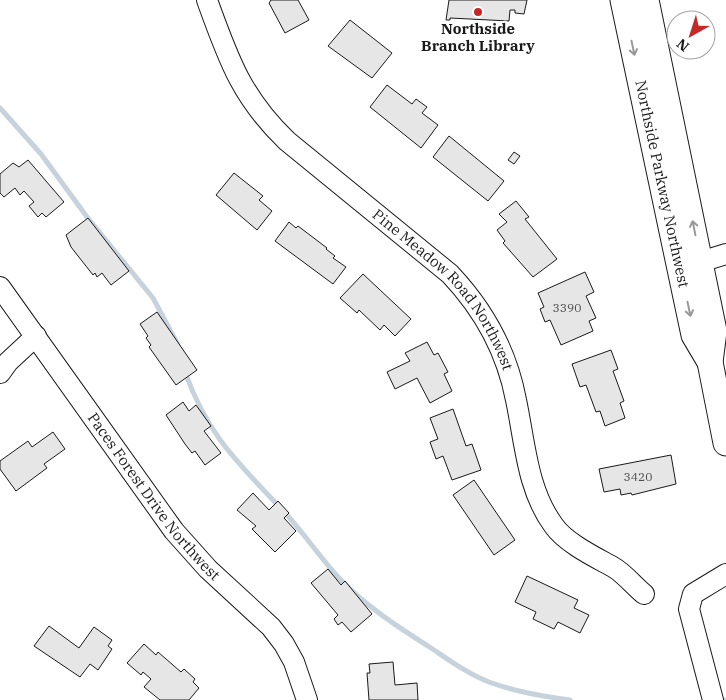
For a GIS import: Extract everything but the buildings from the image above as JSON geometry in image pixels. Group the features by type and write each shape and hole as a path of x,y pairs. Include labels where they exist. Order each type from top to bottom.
{"main road":[{"name":"Northside Parkway Northwest","path":"624,0 694,335 718,361"},
{"name":"Northside Parkway Northwest","path":"646,0 714,331 726,443"}],"street":[{"name":"Pine Meadow Road Northwest","path":"207,0 238,81 268,123 287,141 450,274 482,313 508,369 516,398 528,470 546,514 555,528 595,559 614,568 644,594"},
{"path":"700,262 726,254"},
{"name":"Paces Forest Drive Northwest","path":"0,287 174,531 208,570 271,627 284,644 294,662 307,700"},
{"path":"0,373 8,362 36,336"},
{"path":"712,700 689,609 692,594 726,574"}],"waterway":[{"path":"0,108 41,154 87,217 153,298 178,345"},
{"path":"185,372 205,416 228,450 294,523 338,577 359,597 406,632 481,679 519,691 570,700"}],"place":[{"name":"Northside Branch Library","path":"478,12"}]}
